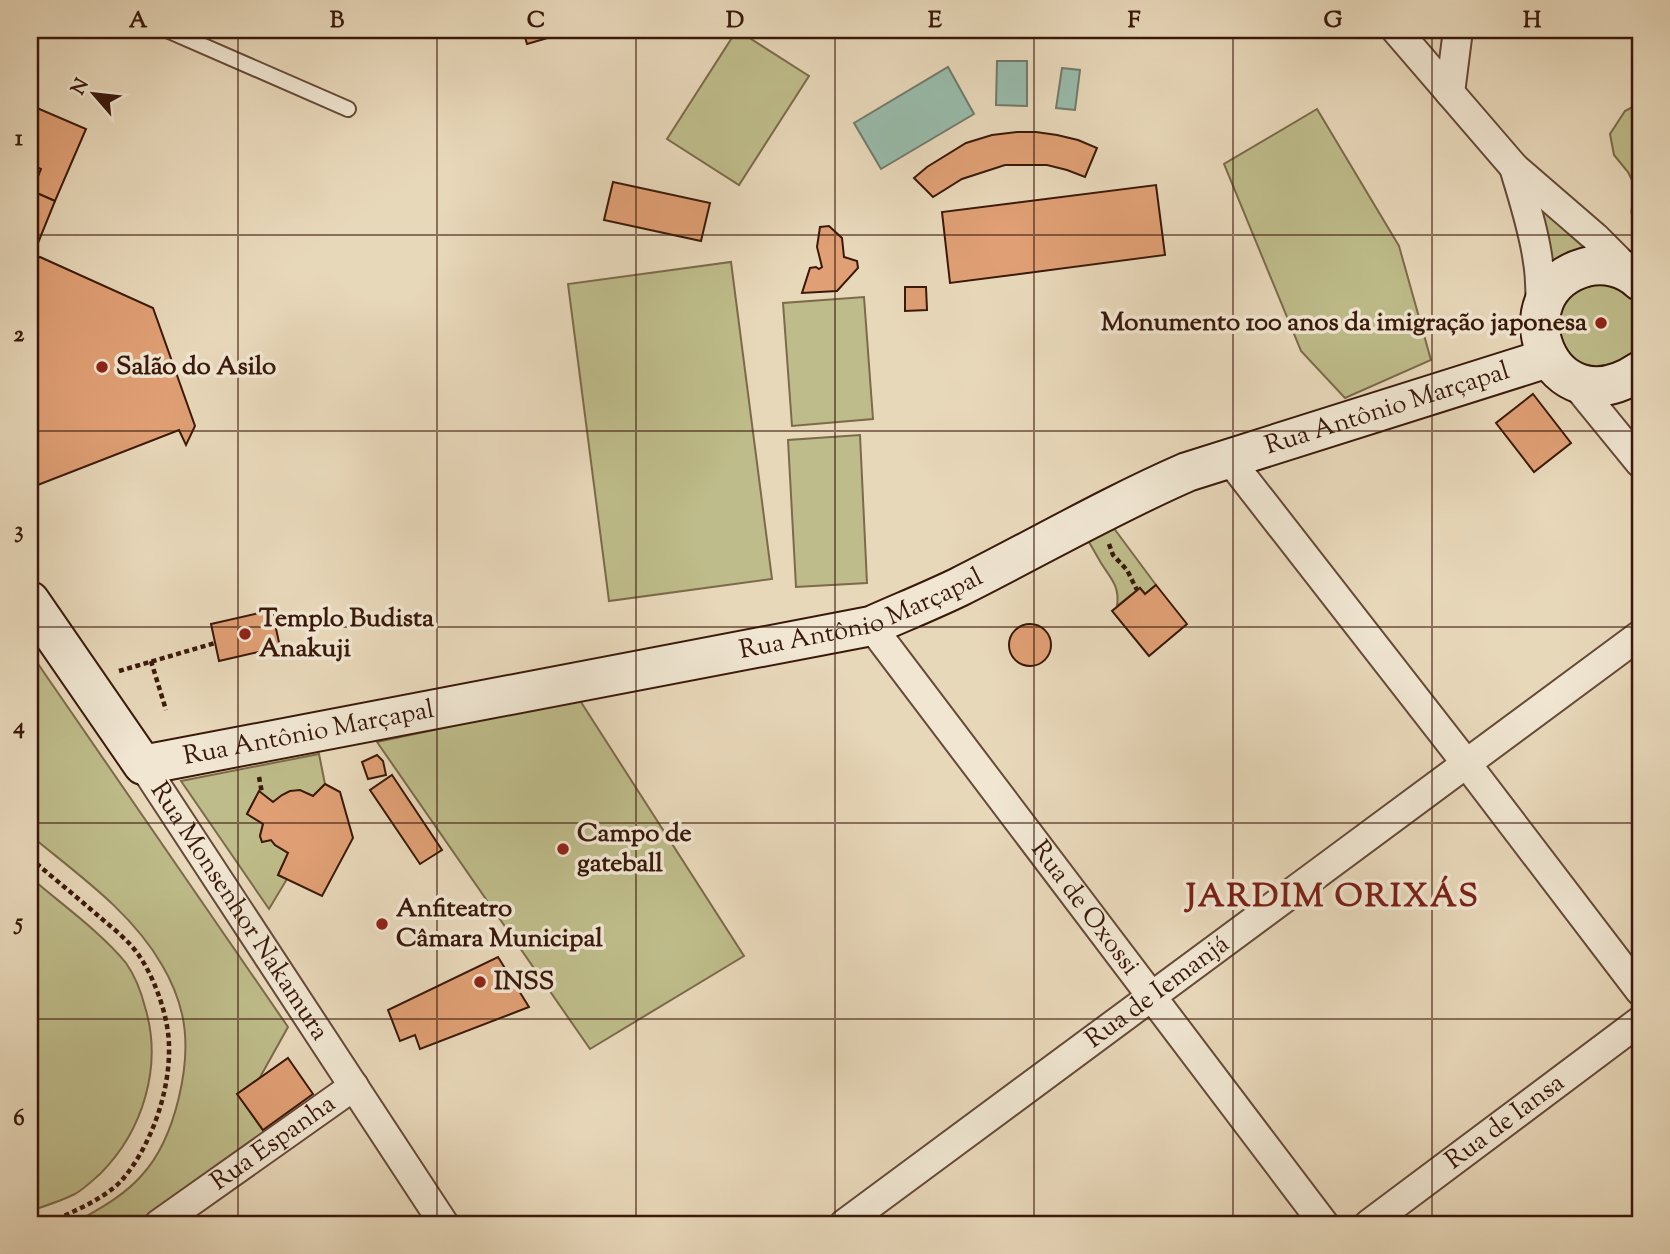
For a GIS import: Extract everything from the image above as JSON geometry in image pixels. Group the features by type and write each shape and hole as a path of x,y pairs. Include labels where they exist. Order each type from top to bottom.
{"main road":[{"path":"1635,380 1609,386 1590,386 1561,370 1542,345 1539,329 1545,300 1564,277 1577,270 1606,265 1621,269 1637,279"},
{"name":"Rua Antônio Marçapal","path":"143,765 871,626 958,587 1091,517 1187,472 1561,370"},
{"name":"Rua Monsenhor Nakamura","path":"30,601 143,765"}],"street":[{"path":"1396,30 1514,167 1595,237 1637,279"},
{"path":"1450,93 1458,30"},
{"path":"1514,167 1538,258 1541,314"},
{"path":"1561,370 1640,463"},
{"path":"1230,459 1640,991"},
{"name":"Rua de Oxossi","path":"871,626 1324,1224"},
{"name":"Rua de Iemanjá","path":"844,1224 1640,635"},
{"name":"Rua Monsenhor Nakamura","path":"143,765 354,1086 438,1222"},
{"name":"Rua de Iansa","path":"1369,1224 1640,1021"},
{"name":"Rua Espanha","path":"159,1224 354,1086"}],"lane":[{"path":"167,30 348,109"}],"path":[{"path":"1091,517 1105,533 1113,555 1127,570 1137,590"},
{"path":"111,673 215,643"},
{"path":"152,661 166,710"},
{"path":"30,858 120,934 140,957 165,1013 169,1046 167,1075 160,1109 145,1146 121,1181 69,1214 44,1224"}],"shaded area":[{"path":"737,30 809,76 739,185 667,139"},
{"path":"997,61 1027,61 1027,106 996,105"},
{"path":"948,67 974,114 881,169 854,123"},
{"path":"1062,68 1080,70 1075,110 1056,108"},
{"path":"1640,103 1640,229 1633,219 1632,211 1638,192 1628,172 1614,155 1610,134 1625,111"},
{"path":"1317,109 1399,246 1431,360 1345,398 1301,351 1224,164"},
{"path":"1527,186 1569,234 1588,251 1551,274"},
{"path":"731,262 772,579 609,601 568,284"},
{"path":"1608,280 1633,295 1640,307 1640,338 1636,348 1626,359 1599,368 1573,359 1557,335 1559,306 1568,293"},
{"path":"864,297 873,419 792,426 783,303"},
{"path":"860,435 867,583 796,587 788,440"},
{"path":"1113,527 1156,585 1145,594 1140,588 1117,606 1114,583 1089,542"},
{"path":"34,658 288,1027 259,1079 238,1094 264,1132 138,1224 73,1224 109,1203 135,1183 154,1160 164,1141 183,1077 185,1033 182,1014 165,971 135,927 102,894 30,835 30,661"},
{"name":"Campo de gateball","path":"579,699 744,956 590,1049 377,742"},
{"path":"319,754 325,784 313,796 292,791 273,802 259,792 247,814 263,824 260,836 262,841 271,840 288,853 278,875 287,879 269,909 181,781"},
{"path":"30,877 93,929 126,963 143,1001 152,1052 150,1074 138,1118 115,1157 78,1192 30,1211"}],"building":[{"path":"523,30 575,30 527,44"},
{"path":"30,105 86,129 55,201 32,191 41,169 30,164"},
{"path":"1017,132 1057,135 1097,148 1085,177 1047,165 1005,165 962,179 933,197 914,178 966,143 992,135"},
{"path":"613,182 710,203 701,241 604,220"},
{"path":"1156,185 1165,255 950,283 942,212"},
{"path":"30,190 55,201 38,243 30,240"},
{"path":"829,226 842,238 844,257 857,261 858,268 837,291 802,293 810,268 822,267 817,247 820,227"},
{"name":"Salão do Asilo","path":"40,257 153,308 195,426 186,445 179,430 30,488 30,263"},
{"path":"905,287 926,287 927,310 905,311"},
{"path":"1533,394 1571,443 1534,472 1496,423"},
{"path":"1156,585 1187,624 1149,656 1112,611 1140,588 1145,594"},
{"name":"Templo Budista Anakuji","path":"272,610 280,647 219,661 211,624"},
{"path":"1030,624 1045,630 1051,645 1045,660 1030,666 1015,660 1009,645 1015,630"},
{"path":"377,755 383,761 386,775 368,779 362,762"},
{"path":"392,775 442,850 420,864 370,790"},
{"path":"325,784 340,792 353,838 322,896 278,875 288,853 271,840 262,842 260,836 263,824 247,814 259,791 273,802 290,791 300,790 313,796"},
{"name":"INSS","path":"498,957 529,1007 420,1049 415,1035 400,1041 388,1010"},
{"path":"288,1058 313,1094 263,1130 237,1094"}],"place":[{"name":"Monumento 100 anos da imigração japonesa","path":"1601,323"},
{"name":"Salão do Asilo","path":"102,367"},
{"name":"Templo Budista Anakuji","path":"245,634"},
{"name":"Campo de gateball","path":"563,849"},
{"name":"Anfiteatro Câmara Municipal","path":"382,924"},
{"name":"INSS","path":"480,982"}],"district":[{"name":"JARDIM ORIXÁS","path":"1333,898"}]}
